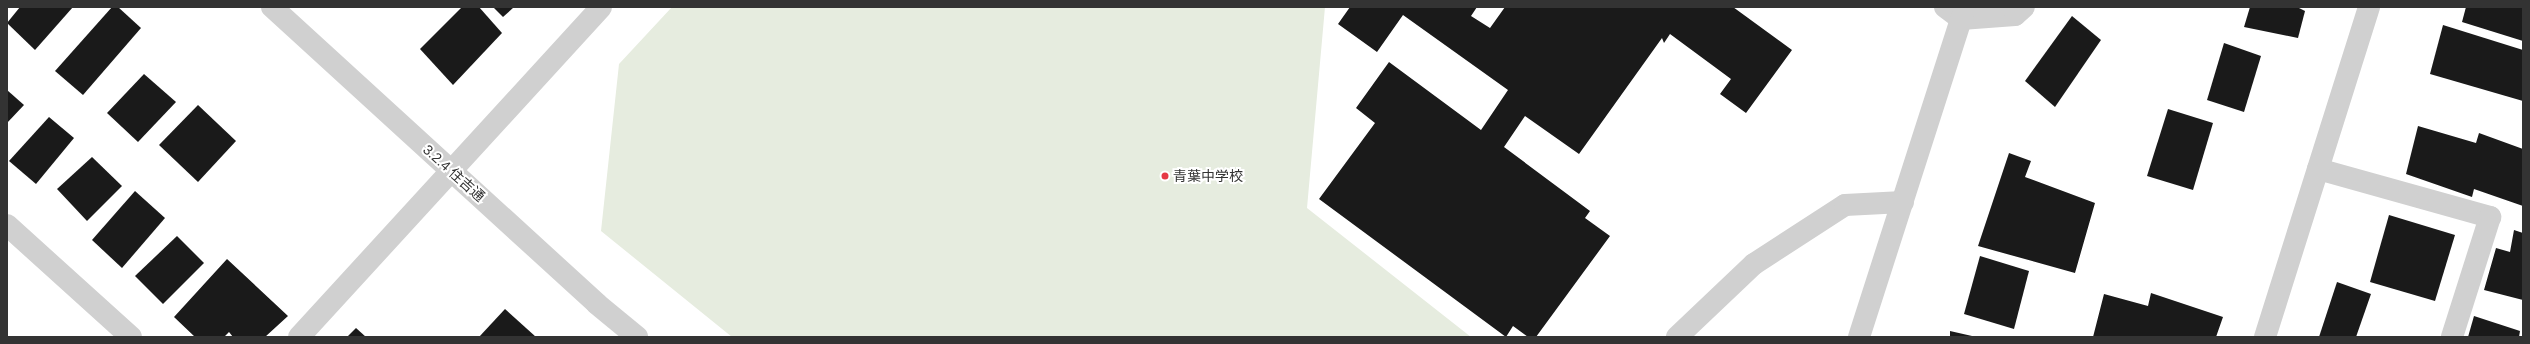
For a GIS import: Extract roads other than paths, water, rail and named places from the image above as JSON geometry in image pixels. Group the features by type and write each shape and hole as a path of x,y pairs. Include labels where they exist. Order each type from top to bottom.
{"street":[{"name":"3.2.4 住吉通","path":"272,7 597,304 637,337"},
{"path":"299,337 601,7"},
{"path":"1859,337 1903,202 1957,11 2015,15 2024,7"},
{"path":"2265,337 2369,7"},
{"path":"2318,170 2490,217 2452,337"},
{"path":"1677,337 1754,264 1845,205 1903,202"},
{"path":"7,225 130,337"}],"place":[{"name":"青葉中学校","path":"1165,176"}]}
